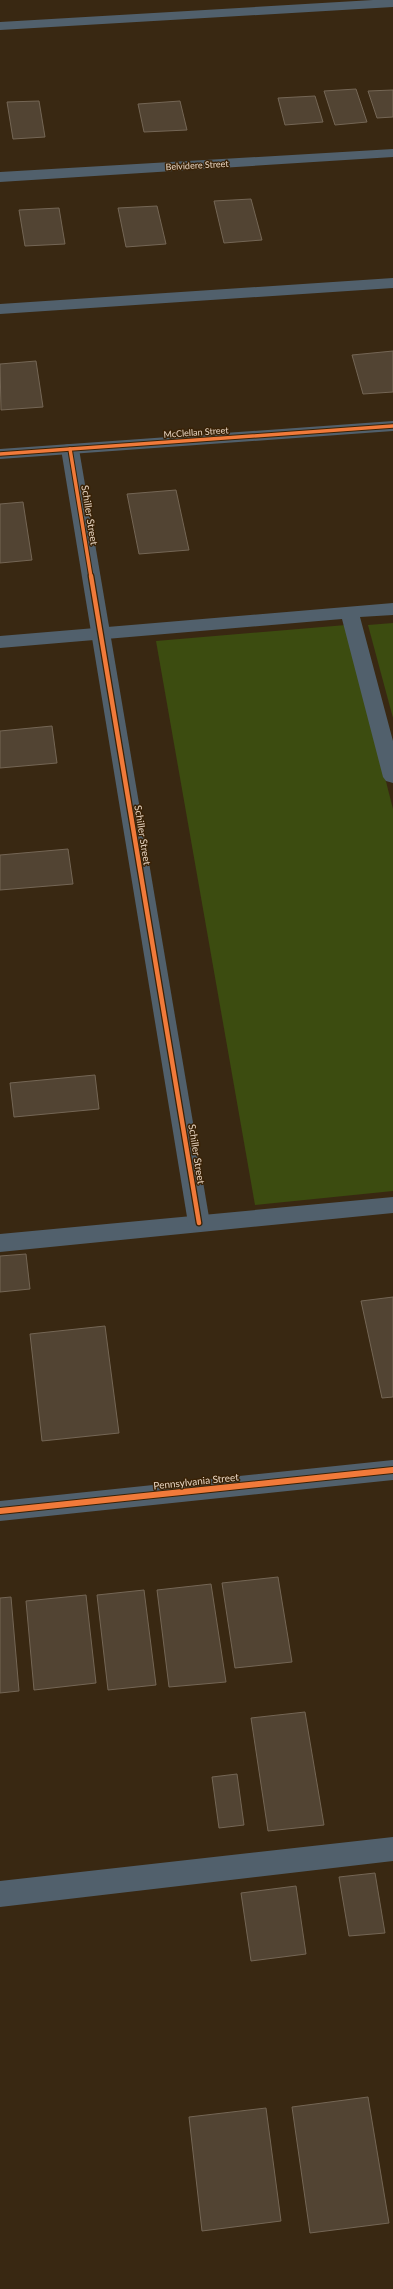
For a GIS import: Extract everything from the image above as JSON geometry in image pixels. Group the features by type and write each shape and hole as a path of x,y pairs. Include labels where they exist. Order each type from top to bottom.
{"street":[{"path":"0,26 393,3"},
{"name":"Belvidere Street","path":"0,177 393,153"},
{"path":"0,309 393,284"},
{"name":"McClellan Street","path":"0,454 393,426"},
{"name":"Schiller Street","path":"70,449 199,1223"},
{"path":"0,642 393,609"},
{"path":"349,612 393,777"},
{"path":"0,1243 393,1205"},
{"name":"Pennsylvania Street","path":"0,1511 393,1470"},
{"path":"0,1894 393,1849"}],"green space":[{"path":"393,623 393,718 368,625"},
{"path":"346,625 393,809 393,1191 255,1205 156,641"}],"building":[{"path":"356,89 367,122 335,125 324,91"},
{"path":"393,90 393,117 377,118 368,91"},
{"path":"315,96 323,122 285,125 278,98"},
{"path":"39,101 45,137 13,139 7,102"},
{"path":"180,101 187,130 144,132 138,104"},
{"path":"251,199 262,240 224,243 214,201"},
{"path":"157,206 166,244 126,247 118,208"},
{"path":"59,208 65,244 25,246 19,210"},
{"path":"393,351 393,392 363,394 352,355"},
{"path":"36,361 43,407 1,410 0,364"},
{"path":"176,490 189,550 139,554 127,494"},
{"path":"23,502 32,560 0,563 0,504"},
{"path":"52,726 57,763 0,768 0,731"},
{"path":"68,849 73,884 0,890 0,855"},
{"path":"95,1075 99,1109 14,1117 10,1083"},
{"path":"26,1254 30,1289 0,1292 0,1256"},
{"path":"393,1297 393,1397 382,1398 361,1301"},
{"path":"105,1326 119,1433 42,1441 30,1334"},
{"path":"278,1577 292,1662 235,1668 222,1583"},
{"path":"211,1584 226,1682 169,1687 157,1590"},
{"path":"144,1590 156,1685 108,1690 97,1595"},
{"path":"86,1595 96,1683 34,1690 26,1601"},
{"path":"11,1597 19,1691 0,1693 0,1598"},
{"path":"305,1712 324,1825 268,1831 251,1718"},
{"path":"237,1774 244,1825 219,1828 212,1777"},
{"path":"375,1873 385,1933 349,1936 339,1877"},
{"path":"296,1886 306,1954 251,1961 241,1893"},
{"path":"368,2097 389,2223 310,2233 292,2107"},
{"path":"266,2108 281,2221 202,2231 189,2117"}],"cycle path":[{"path":"0,454 393,426"},
{"path":"70,449 199,1223"},
{"path":"0,1511 393,1470"}]}
